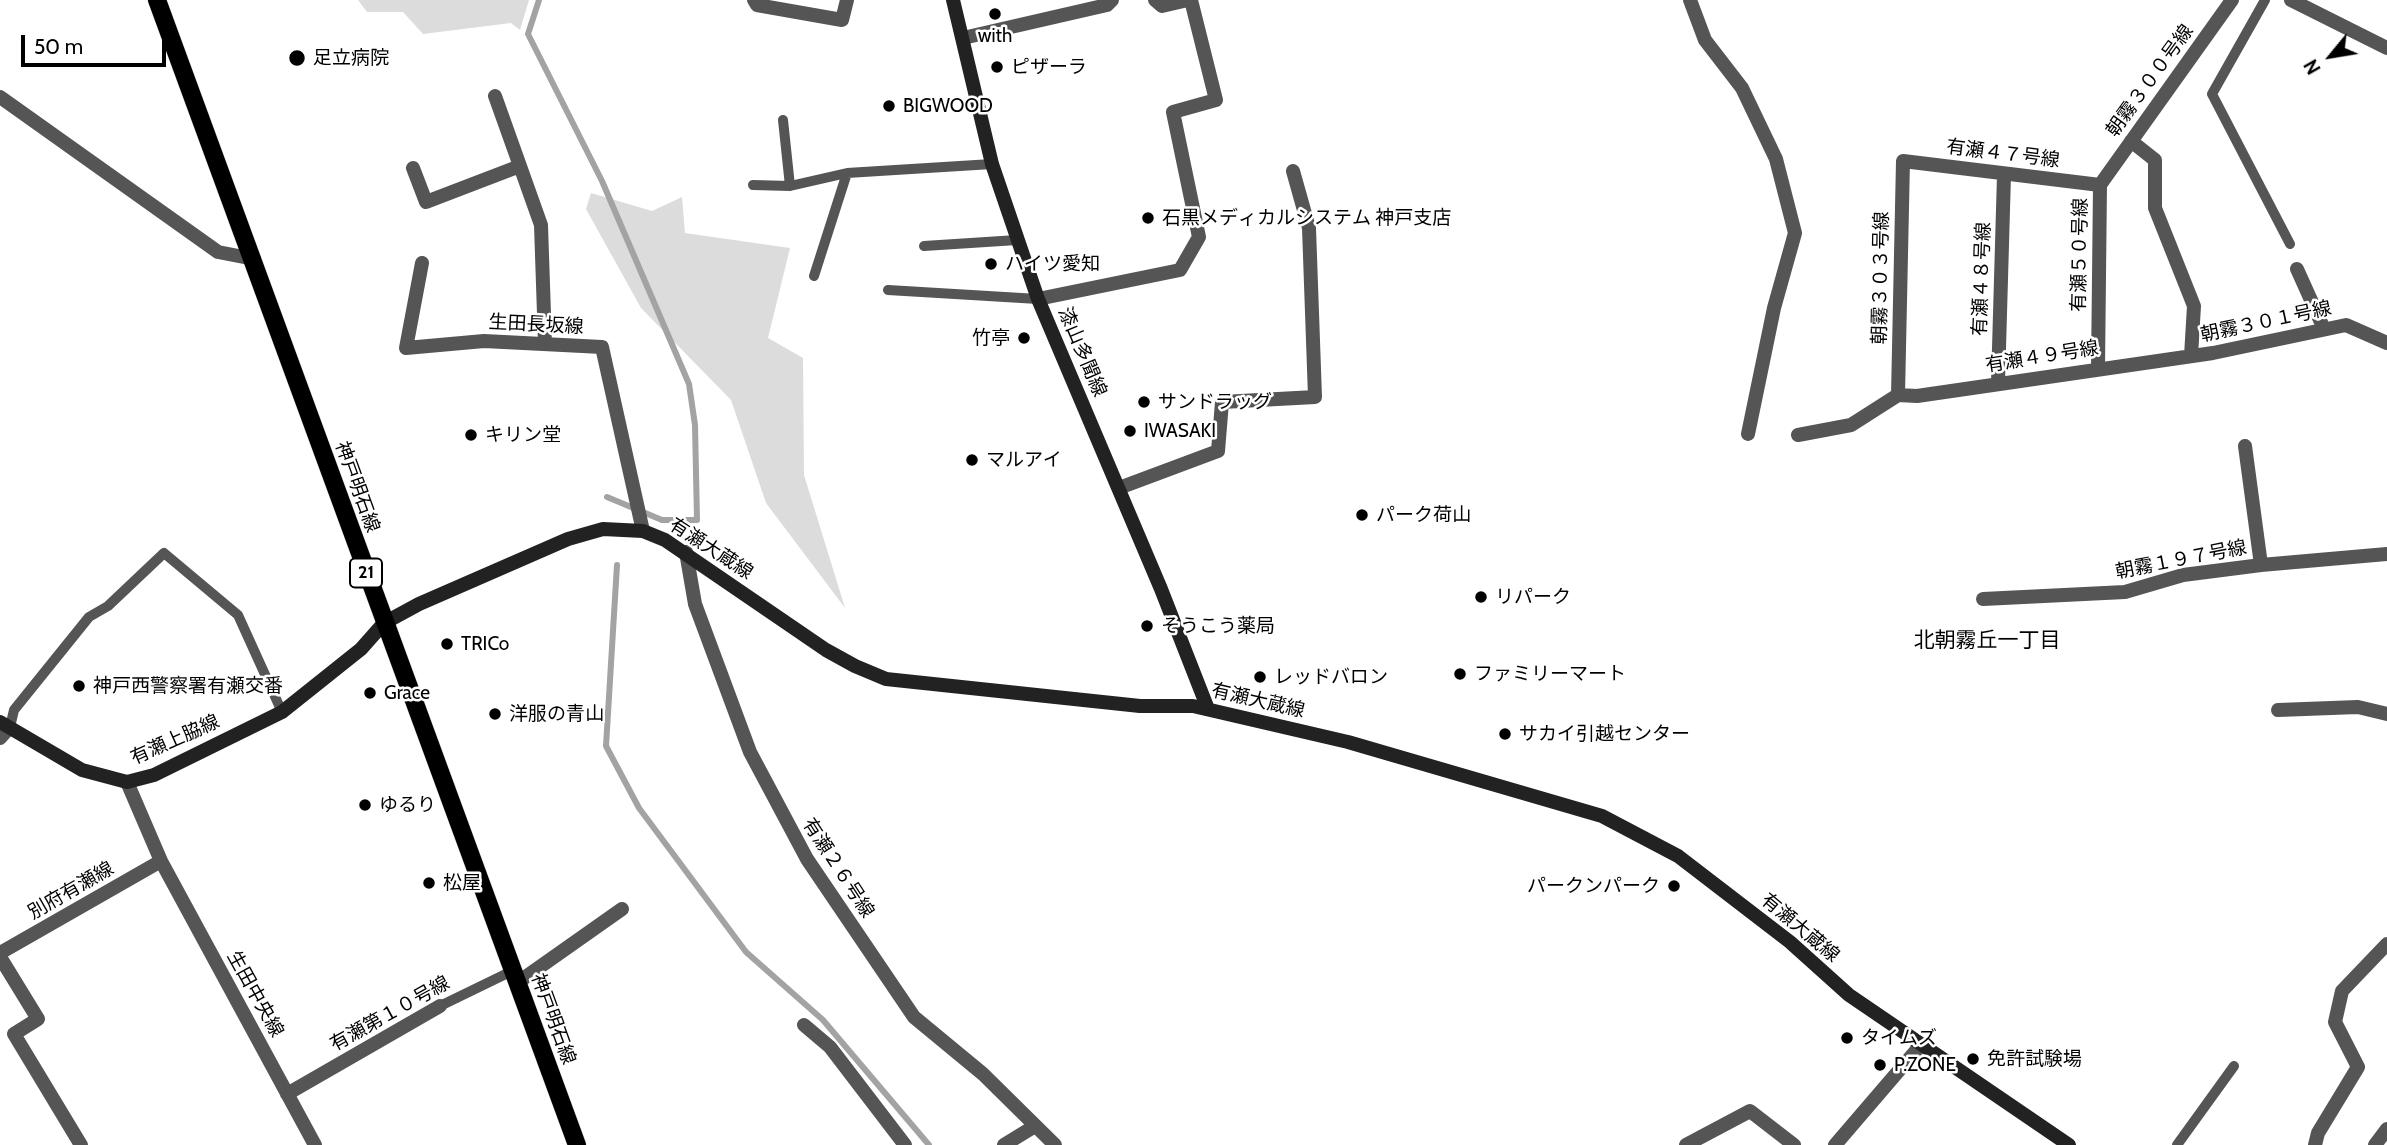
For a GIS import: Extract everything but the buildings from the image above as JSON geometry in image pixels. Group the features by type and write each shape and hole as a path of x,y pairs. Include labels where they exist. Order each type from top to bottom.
{"main road":[{"name":"神戸明石線","path":"157,0 577,1145"},
{"name":"漆山多聞線","path":"953,0 992,164 1038,299 1119,488 1208,709"},
{"name":"有瀬大蔵線","path":"384,623 419,604 568,539 603,529 643,531 686,552 826,650 855,666 886,678 1140,706 1193,706 1348,742 1602,816 1678,856 1790,942 1849,995 1920,1046 2069,1145"},
{"name":"有瀬上脇線","path":"3,729 82,770 127,782 154,775 282,712 361,649 384,623"}],"street":[{"path":"754,0 757,5 842,20 847,0"},
{"path":"963,38 1107,5 1112,0"},
{"path":"1038,299 1180,270 1199,237 1173,111 1216,100 1190,0 1162,6 1155,0"},
{"path":"1690,0 1705,40 1742,88 1776,159 1796,233 1774,308 1748,434"},
{"name":"朝霧３００号線","path":"2100,185 2232,0"},
{"path":"2291,0 2387,48"},
{"path":"495,96 541,225 545,344"},
{"path":"0,97 218,252 254,259"},
{"path":"2132,141 2155,160 2155,208 2194,306 2191,356"},
{"name":"有瀬４７号線","path":"1903,161 2100,185"},
{"name":"朝霧３０３号線","path":"1898,394 1903,161"},
{"path":"413,168 426,202 520,166"},
{"path":"1119,488 1218,451 1222,402 1315,397 1308,228 1293,171"},
{"name":"有瀬４８号線","path":"1998,383 2004,175"},
{"name":"有瀬５０号線","path":"2098,368 2100,185"},
{"name":"生田長坂線","path":"422,263 406,348 484,341 602,347 643,531"},
{"path":"2297,269 2324,329"},
{"name":"朝霧３０１号線","path":"2191,356 2346,325 2387,343"},
{"name":"有瀬４９号線","path":"1898,394 1917,396 2191,356"},
{"path":"1798,435 1851,425 1898,394"},
{"path":"2245,446 2261,565"},
{"name":"有瀬２６号線","path":"686,552 695,604 750,752 807,859 914,1017 983,1074 1055,1145"},
{"name":"朝霧１９７号線","path":"1983,600 2125,592 2183,575 2387,554"},
{"path":"2278,710 2358,707 2387,714"},
{"name":"生田中央線","path":"127,782 160,861 315,1145"},
{"name":"別府有瀬線","path":"0,955 160,861"},
{"name":"有瀬第１０号線","path":"515,977 622,909"},
{"path":"2315,1145 2318,1133 2358,1067 2336,1022 2342,991 2387,944"},
{"path":"0,955 38,1019 14,1034 82,1145"},
{"name":"有瀬第１０号線","path":"287,1094 440,1006"},
{"path":"804,1025 830,1047 905,1145"},
{"path":"1835,1145 1920,1046"},
{"path":"1686,1145 1750,1111 1794,1145"},
{"path":"1004,1145 1035,1126"},
{"path":"2375,1145 2387,1129"}],"lane":[{"path":"2264,0 2212,94 2290,244"},
{"path":"783,120 790,186"},
{"path":"753,186 790,186 847,173 992,164"},
{"path":"814,276 847,173"},
{"path":"924,246 1017,240"},
{"path":"888,290 1038,299"},
{"path":"3,729 14,710 89,617 108,606 164,553 238,615 282,712"},
{"name":"有瀬第１０号線","path":"440,1006 515,977"},
{"path":"2177,1145 2234,1066"}],"shaded area":[{"path":"358,0 529,0 520,30 511,23 423,34 403,12 367,12"},
{"path":"591,193 652,211 682,197 685,233 790,248 768,338 803,358 804,475 845,608 766,503 731,400 641,308 586,209"}],"waterway":[{"path":"539,0 528,34 602,181 689,384 695,425 697,520 662,520 607,497"},
{"path":"617,565 606,746 639,808 746,952 823,1020 929,1145"}],"place":[{"name":"with","path":"995,14"},
{"name":"足立病院","path":"297,58"},
{"name":"ピザーラ","path":"997,67"},
{"name":"BIGWOOD","path":"889,106"},
{"name":"石黒メディカルシステム 神戸支店","path":"1148,218"},
{"name":"ハイツ愛知","path":"991,264"},
{"name":"竹亭","path":"1024,338"},
{"name":"サンドラッグ","path":"1144,402"},
{"name":"IWASAKI","path":"1130,431"},
{"name":"キリン堂","path":"471,435"},
{"name":"マルアイ","path":"972,460"},
{"name":"パーク荷山","path":"1362,515"},
{"name":"リパーク","path":"1481,597"},
{"name":"そうこう薬局","path":"1147,626"},
{"name":"TRICo","path":"447,644"},
{"name":"ファミリーマート","path":"1460,674"},
{"name":"レッドバロン","path":"1260,677"},
{"name":"神戸西警察署有瀬交番","path":"79,686"},
{"name":"Grace","path":"370,693"},
{"name":"洋服の青山","path":"495,714"},
{"name":"サカイ引越センター","path":"1505,734"},
{"name":"ゆるり","path":"365,805"},
{"name":"松屋","path":"429,883"},
{"name":"パークンパーク","path":"1674,886"},
{"name":"タイムズ","path":"1847,1038"},
{"name":"免許試験場","path":"1973,1059"},
{"name":"P.ZONE","path":"1880,1065"}],"district":[{"name":"北朝霧丘一丁目","path":"1987,641"}]}
